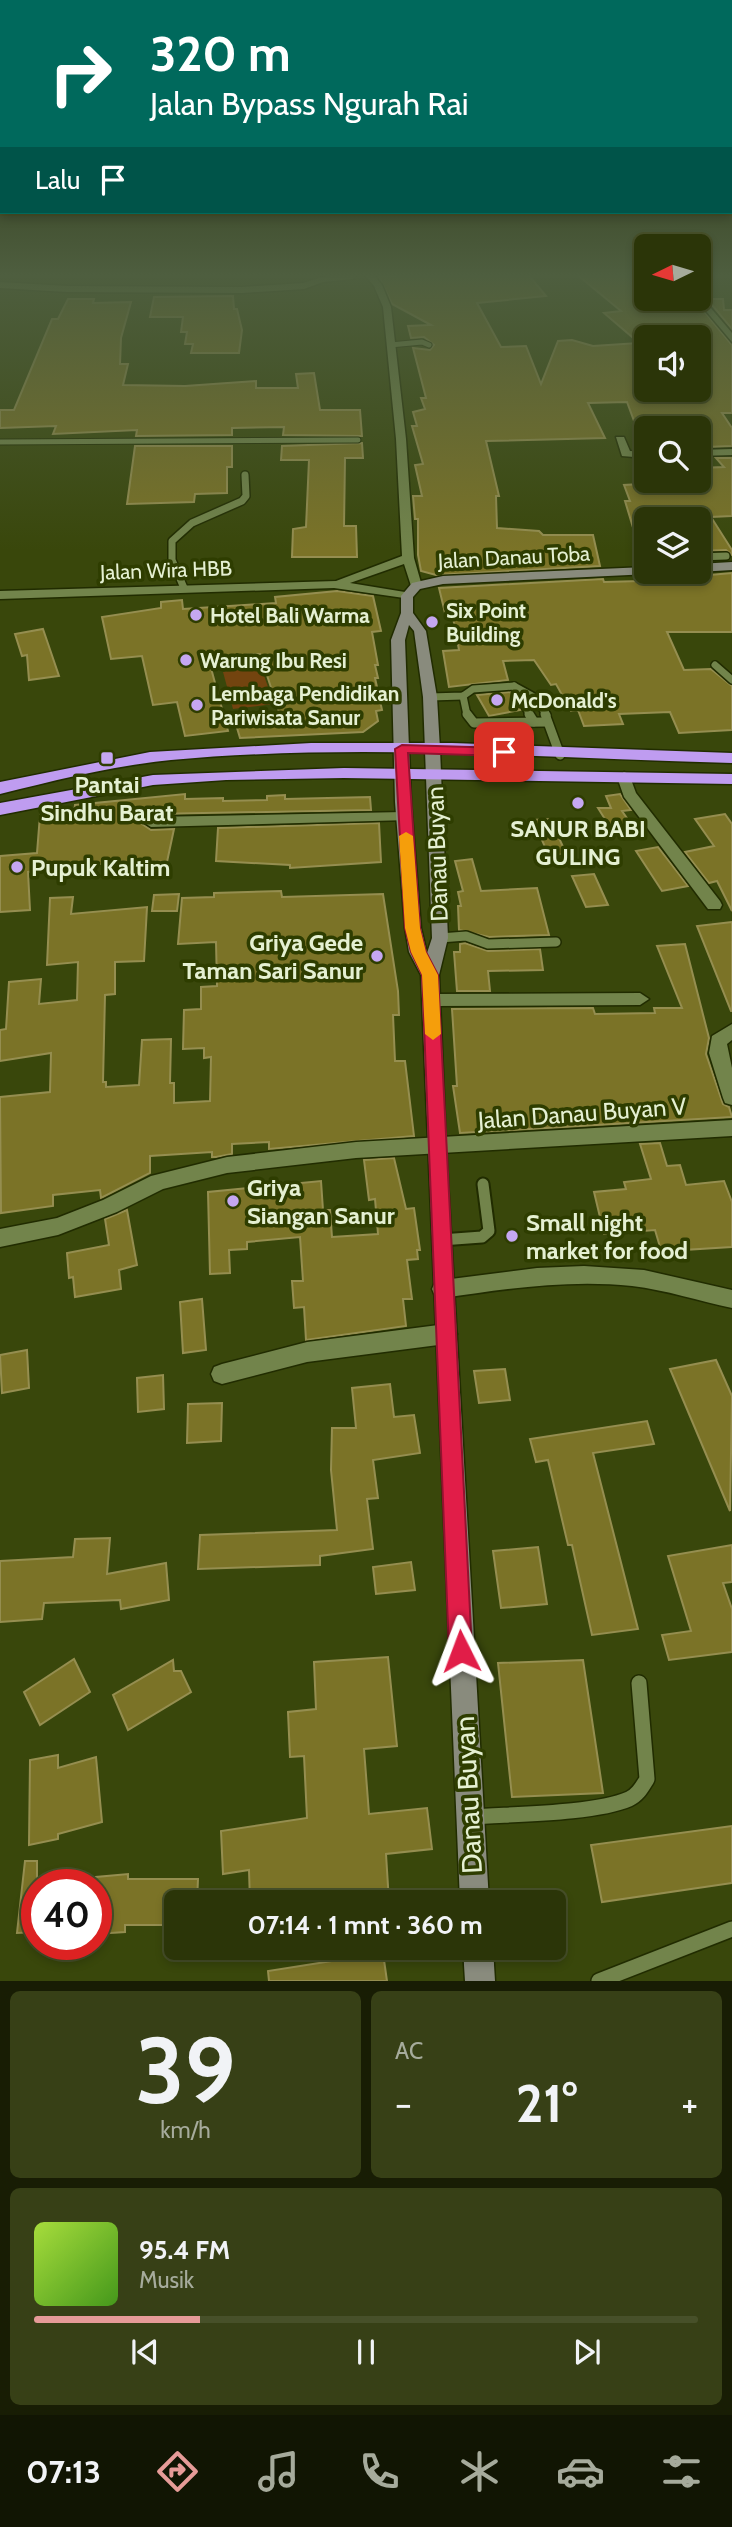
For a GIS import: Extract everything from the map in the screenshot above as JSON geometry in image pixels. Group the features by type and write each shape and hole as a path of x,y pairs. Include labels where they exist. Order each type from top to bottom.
{"highway":[{"path":"0,788 170,755 433,749 732,758"},
{"path":"0,809 87,791 196,776 434,774 732,779"}],"street":[{"path":"392,365 401,439 408,558 416,586"},
{"path":"620,439 626,454 634,454"},
{"path":"711,453 732,452"},
{"name":"Jalan Wira HBB","path":"334,584 408,558"},
{"path":"711,565 729,561"},
{"name":"Jalan Danau Toba","path":"407,596 416,586 443,580 634,572"},
{"name":"Jalan Wira HBB","path":"0,595 334,584 407,596"},
{"path":"402,774 398,640 407,613 407,596"},
{"path":"407,613 419,631 430,697 434,774"},
{"name":"Danau Buyan","path":"402,774 413,928 418,952 430,975"},
{"name":"Danau Buyan","path":"434,774 440,938 430,975 440,1240 473,1890"},
{"path":"624,777 629,794 713,905"},
{"path":"151,822 404,817"},
{"path":"432,999 640,999"},
{"path":"732,1031 718,1041 718,1053 732,1098"},
{"name":"Jalan Danau Buyan V","path":"0,1238 58,1226 110,1206 158,1182 227,1165 356,1150 732,1128"},
{"path":"443,1289 525,1279 602,1276 633,1278 732,1299"},
{"path":"222,1374 307,1352 446,1334"},
{"path":"479,1960 480,1981"}],"lane":[{"path":"0,442 358,440"},
{"path":"184,588 172,560 172,541 192,523 242,501 246,496 245,475"},
{"path":"711,559 729,561"},
{"path":"715,665 732,680"},
{"path":"430,697 463,696 473,689 514,686 534,697 547,716 549,720 546,722 560,754"},
{"path":"514,686 534,722"},
{"path":"463,696 468,719 474,723 546,722"},
{"path":"519,723 522,752"},
{"path":"440,938 466,936 488,944 556,942"},
{"path":"440,1240 482,1237 489,1231 483,1184"},
{"path":"468,1817 578,1809 629,1799 639,1792 648,1779 639,1683"},
{"path":"599,1981 732,1928"}],"shaded area":[{"path":"261,667 274,704 233,709 223,672"}],"building":[{"path":"33,365 128,365 123,385 185,386 256,381 256,388 298,388 296,374 314,373 320,410 360,410 362,436 283,435 284,427 232,428 232,435 136,436 137,430 53,434 56,426 0,428 0,410 14,410"},
{"path":"418,365 534,365 541,384 548,365 634,365 634,402 711,402 711,365 732,365 732,413 722,413 732,428 732,446 711,447 711,416 634,416 634,421 627,402 588,403 605,438 486,441 499,496 496,496 497,528 539,531 543,535 593,535 600,566 436,575 421,571 418,519 415,519 413,496 422,496 415,465 423,464 412,426 417,426 413,412 425,409 421,398 426,398"},
{"path":"362,443 363,458 345,458 344,526 356,526 357,557 292,557 293,529 306,527 309,460 281,460 282,446"},
{"path":"135,446 232,446 232,467 227,467 227,493 195,494 194,502 127,504"},
{"path":"716,458 732,458 732,516 711,517 711,507 634,507 634,531 625,501 630,501 624,485 634,484 634,493 711,493 711,468 724,467"},
{"path":"711,517 732,550 732,555 726,550 711,551"},
{"path":"732,573 732,632 667,632 684,670 711,669 732,686 732,730 679,733 670,712 619,714 623,724 584,726 578,710 571,711 556,684 551,685 534,660 503,661 508,680 449,687 443,651 459,650 452,612 445,613 439,588 603,579 604,582 634,581 634,584 711,584 711,575"},
{"path":"337,591 373,596 381,631 372,632 378,665 375,665 378,678 375,678 382,710 376,711 378,721 363,732 240,738 235,721 280,715 260,654 208,657 228,731 185,736 177,702 153,705 142,656 111,659 102,617 161,608 161,602 182,600 183,609 276,603 275,597"},
{"path":"43,629 59,676 29,680 27,655 22,656 15,634"},
{"name":"McDonald's","path":"511,692 520,710 489,716 477,695"},
{"path":"185,794 185,799 223,798 223,801 267,800 267,796 285,795 285,799 370,797 371,810 151,814 142,820 142,824 151,830 174,829 167,862 138,861 118,865 118,862 28,872 30,910 0,912 0,856 37,853 40,815 74,813 75,805"},
{"path":"620,794 631,810 622,811 634,828 613,832 598,808 611,808 606,796"},
{"path":"725,814 732,824 732,911 717,881 709,883 685,852 714,846 695,819"},
{"path":"550,819 566,853 549,856 533,820"},
{"path":"379,823 381,862 290,868 290,865 216,861 218,828"},
{"path":"658,847 688,886 662,891 636,851"},
{"path":"472,859 481,891 537,888 549,935 489,937 459,930 458,906 461,906 458,892 463,891 455,861"},
{"path":"594,874 608,905 586,907 572,876"},
{"path":"281,891 282,897 383,894 398,991 399,1015 393,1015 395,1061 405,1061 414,1136 269,1149 269,1142 232,1144 232,1154 216,1157 212,1157 212,1152 150,1156 150,1173 101,1198 100,1190 53,1195 53,1206 1,1213 0,1097 50,1092 51,1053 0,1061 0,1030 6,1029 9,982 41,979 39,1004 77,1000 78,962 47,965 50,898 73,897 71,914 147,907 144,961 115,962 115,994 105,995 103,1082 106,1082 106,1087 139,1085 142,1040 171,1039 170,1083 174,1083 174,1103 210,1101 211,1057 204,1058 204,1048 183,1049 184,1010 201,1009 201,987 217,986 216,942 178,944 182,898 214,897 214,893"},
{"path":"179,894 177,911 152,911 154,895"},
{"path":"732,922 732,1011 731,1011 697,926"},
{"path":"465,943 488,951 540,949 543,970 488,971 490,991 457,991 454,952 460,952 460,944"},
{"path":"685,944 709,1038 706,1054 723,1104 729,1107 732,1117 460,1133 453,1086 457,1086 452,1009 593,1008 595,1014 655,1013 654,1008 682,1008 657,946"},
{"path":"660,1143 667,1166 680,1165 686,1185 724,1181 732,1202 732,1247 684,1250 686,1256 663,1257 655,1230 604,1234 594,1192 626,1189 624,1182 651,1179 640,1144"},
{"path":"394,1158 406,1209 414,1208 420,1250 417,1250 418,1259 407,1260 412,1299 403,1299 406,1326 306,1340 304,1307 294,1308 292,1281 303,1281 300,1237 247,1242 247,1249 229,1250 230,1273 210,1274 208,1192 321,1181 323,1210 330,1210 332,1237 378,1234 375,1199 369,1200 364,1160"},
{"path":"127,1210 137,1265 119,1270 121,1289 75,1297 73,1277 69,1278 67,1253 109,1245 105,1219"},
{"path":"202,1299 206,1350 183,1353 180,1302"},
{"path":"27,1350 29,1388 2,1393 0,1355"},
{"path":"716,1360 732,1396 730,1511 670,1369"},
{"path":"505,1369 510,1400 479,1403 474,1371"},
{"path":"163,1375 164,1409 138,1412 137,1378"},
{"path":"390,1384 394,1417 414,1415 420,1453 373,1460 378,1498 367,1499 373,1549 320,1556 320,1565 198,1569 200,1535 337,1530 331,1470 332,1428 356,1428 352,1388"},
{"path":"222,1403 221,1441 187,1443 188,1404"},
{"path":"647,1421 654,1444 593,1453 638,1629 592,1635 572,1545 568,1545 548,1460 536,1462 530,1439"},
{"path":"110,1538 107,1574 166,1563 169,1600 121,1609 120,1600 44,1603 42,1619 0,1622 0,1561 73,1557 75,1539"},
{"path":"732,1545 732,1582 723,1583 732,1609 732,1652 669,1660 662,1635 691,1631 668,1556"},
{"path":"538,1547 547,1604 501,1608 493,1551"},
{"path":"411,1562 415,1590 376,1594 373,1567"},
{"path":"388,1657 397,1746 364,1749 369,1814 427,1808 432,1849 386,1854 388,1890 250,1890 249,1870 223,1874 221,1831 307,1818 304,1756 290,1757 288,1712 316,1709 314,1662"},
{"path":"74,1659 90,1692 40,1725 24,1692"},
{"path":"173,1660 174,1671 181,1671 191,1692 128,1730 113,1695"},
{"path":"583,1660 603,1793 512,1797 498,1663"},
{"path":"58,1755 58,1768 96,1757 102,1822 58,1834 58,1839 29,1845 30,1760"},
{"path":"732,1826 732,1883 602,1902 591,1845"},
{"path":"25,1861 37,1861 37,1869 24,1869"},
{"path":"128,1874 128,1879 198,1879 198,1890 164,1890 164,1925 125,1925 125,1932 112,1933 112,1876"},
{"path":"21,1897 21,1933 17,1933"},
{"path":"338,1960 384,1960 387,1981 269,1981 268,1971"}],"slow traffic":[{"path":"406,836 413,928 418,952 430,975 433,1034"}],"place":[{"name":"Hotel Bali Warma","path":"196,615"},
{"name":"Six Point Building","path":"432,622"},
{"name":"Warung Ibu Resi","path":"186,660"},
{"name":"McDonald's","path":"497,700"},
{"name":"Lembaga Pendidikan Pariwisata Sanur","path":"197,705"},
{"name":"Pantai Sindhu Barat","path":"107,758"},
{"name":"SANUR BABI GULING","path":"578,803"},
{"name":"Pupuk Kaltim","path":"17,867"},
{"name":"Griya Gede Taman Sari Sanur","path":"377,956"},
{"name":"Griya Siangan Sanur","path":"233,1201"},
{"name":"Small night market for food","path":"512,1236"}],"route":[{"path":"461,1651 438,1193 432,999 430,975 418,952 413,928 403,802 402,749 504,752"}]}
